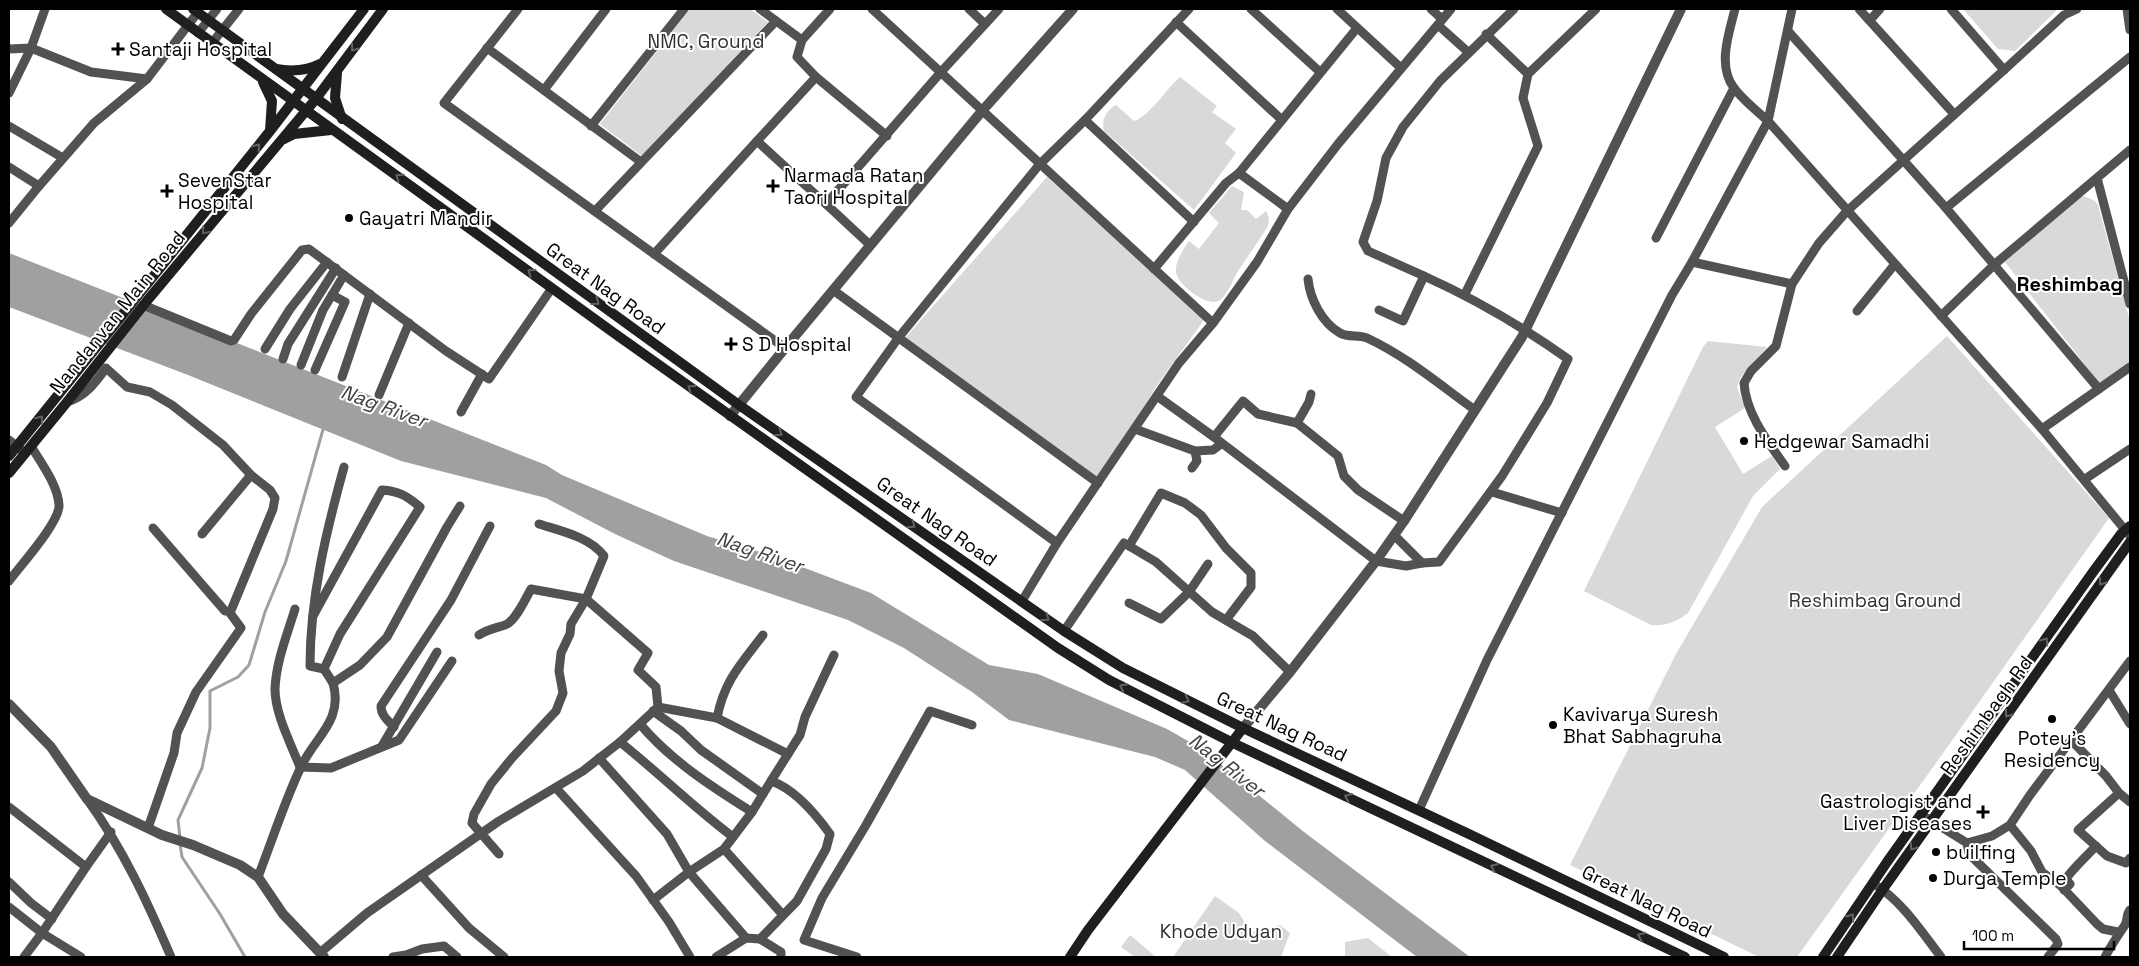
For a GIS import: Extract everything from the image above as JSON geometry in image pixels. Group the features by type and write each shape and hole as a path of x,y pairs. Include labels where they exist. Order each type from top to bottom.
{"main road":[{"name":"Great Nag Road","path":"166,9 292,102 730,416 1058,648 1109,680 1232,743 1685,957"},
{"path":"9,456 25,449 97,347 138,293 270,131 364,9"},
{"name":"Nandanvan Main Road","path":"9,473 25,449 68,402 145,303 316,100 383,9"},
{"name":"Great Nag Road","path":"195,10 302,90 738,405 1064,631 1123,668 1243,728 1419,810 1724,957"},
{"path":"273,68 296,71 310,69 323,62"},
{"path":"337,72 335,98 342,118"},
{"path":"262,80 272,101 270,131"},
{"path":"282,140 294,134 332,130"},
{"path":"1823,957 1878,886 1922,815 2093,572 2129,531"},
{"name":"Reshimbagh Rd","path":"1837,957 1878,886 1931,822 2130,542"},
{"path":"1070,957 1088,930 1243,728"}],"street":[{"path":"9,93 31,48 45,9"},
{"path":"198,33 217,9"},
{"path":"212,43 238,9"},
{"path":"518,9 444,104 785,348"},
{"path":"544,90 606,9"},
{"path":"591,126 684,9"},
{"path":"760,9 802,40"},
{"path":"830,9 802,40 796,58 887,136"},
{"path":"872,9 1039,165 1213,323"},
{"path":"969,9 985,24"},
{"path":"826,204 941,72 999,9"},
{"path":"730,416 982,110 1073,9"},
{"path":"1057,543 856,397 898,337 1039,165 1085,120 1189,9"},
{"path":"1251,9 1320,72"},
{"path":"1337,9 1401,68"},
{"path":"1432,9 1440,22 1468,52"},
{"path":"1022,601 1057,543 1179,363 1213,323 1257,262 1288,209 1338,144 1451,9"},
{"path":"1157,396 1214,437 1376,562 1406,566 1439,562 1492,492 1547,404 1568,359 1538,338 1465,294 1368,251 1363,242 1377,201 1386,158 1403,127 1440,81 1486,34 1514,9"},
{"path":"1465,294 1538,146 1523,98 1528,74 1596,9"},
{"path":"1243,728 1290,672 1376,562 1524,331 1680,9"},
{"path":"1735,9 1725,60 1726,73 1734,88 1768,121 2042,429 2129,531"},
{"path":"1419,810 1487,660 1672,295 1692,262 1768,121 1792,9"},
{"path":"1859,9 1954,114"},
{"path":"1870,20 1880,9"},
{"path":"1952,9 2004,70"},
{"path":"1786,466 1770,444 1749,408 1744,383 1751,371 1776,346 1792,284 1819,243 1847,211 2004,70 2063,12 2077,9"},
{"path":"2126,9 2130,30"},
{"path":"9,223 94,123 147,79 188,25 195,10"},
{"path":"595,211 776,21"},
{"path":"1176,22 1282,120"},
{"path":"1154,269 1226,183 1239,173 1357,28"},
{"path":"1788,31 1995,264 2099,389"},
{"path":"1486,34 1528,74"},
{"path":"9,49 31,48 91,72 147,79"},
{"path":"487,48 641,162"},
{"path":"1946,208 2130,57"},
{"path":"654,254 816,77"},
{"path":"1656,238 1734,88"},
{"path":"1085,120 1194,222"},
{"path":"9,126 63,158"},
{"path":"758,141 870,246"},
{"path":"1941,316 1995,264 2130,150"},
{"path":"9,167 39,186"},
{"path":"1239,173 1288,209"},
{"path":"2097,178 2130,304"},
{"path":"145,303 231,341 234,340 251,314 302,250 309,249 446,350 489,379 552,288"},
{"path":"265,349 290,309 327,262"},
{"path":"1692,262 1792,284"},
{"path":"1857,311 1895,264"},
{"path":"283,359 288,344 336,268"},
{"path":"301,365 323,310 344,275"},
{"path":"1379,310 1402,321 1424,276"},
{"path":"1308,279 1312,299 1320,313 1341,334 1365,336 1412,364 1475,410"},
{"path":"833,290 1098,483"},
{"path":"342,377 370,294"},
{"path":"315,370 345,302 332,295"},
{"path":"379,395 409,323"},
{"path":"2042,429 2130,367"},
{"path":"68,402 90,390 106,368 127,387 150,392 172,406 223,445 276,498 230,613 241,628 196,692 177,733 174,754 148,828"},
{"path":"461,412 482,374"},
{"path":"1297,424 1309,402 1311,394"},
{"path":"1214,437 1242,401 1258,414 1297,424 1338,456 1344,476 1358,490 1404,521"},
{"path":"1135,429 1195,451 1213,450 1221,444"},
{"path":"9,440 25,449 53,484 60,505 55,521 9,581"},
{"path":"2085,479 2130,450"},
{"path":"1192,468 1197,461 1195,451"},
{"path":"258,877 300,767 328,726 334,708 336,693 333,683 324,669 310,666 312,616 328,526 344,467"},
{"path":"202,534 251,475"},
{"path":"312,616 382,490 396,491 406,495 420,507 340,634 324,669"},
{"path":"1492,492 1562,513"},
{"path":"1129,546 1161,493 1185,503 1201,515 1226,548 1251,573 1251,588 1226,620"},
{"path":"333,683 360,665 387,637 460,506"},
{"path":"499,854 472,823 474,814 491,784 512,758 556,711 563,693 559,671 561,653 570,634 570,624 586,599 604,556 597,547 539,524"},
{"path":"394,727 381,712 381,706 452,600 490,526"},
{"path":"153,528 225,611"},
{"path":"1394,535 1422,563"},
{"path":"1064,631 1124,543 1156,562 1212,612 1253,636 1290,672"},
{"path":"1129,603 1161,619 1188,592 1208,564"},
{"path":"87,799 162,835 240,864 258,877 283,914 322,955 367,913 499,821 556,788 599,758 620,742 655,709 656,687 638,670 648,653 586,599 531,589 518,612 507,624 490,628 479,635"},
{"path":"295,609 280,660 275,691 282,722 300,767"},
{"path":"717,718 721,698 734,672 763,635"},
{"path":"382,746 437,652"},
{"path":"653,900 688,872 724,850 752,812 800,735 804,717 834,654"},
{"path":"300,767 331,768 399,740 452,660"},
{"path":"1922,815 1967,843 1992,836 2010,825 2130,661"},
{"path":"2109,690 2130,724"},
{"path":"9,704 51,747 111,832 146,899 169,956"},
{"path":"655,709 717,718 788,754"},
{"path":"655,709 700,750 763,794"},
{"path":"857,957 804,940 822,898 866,825 930,710 972,725"},
{"path":"640,724 650,736 687,768 721,793 752,812"},
{"path":"2071,740 2106,776 2119,793 2130,802"},
{"path":"620,742 660,774 690,804 733,837"},
{"path":"599,758 667,834 688,872 746,938"},
{"path":"760,938 797,900 826,849 830,834 818,816 783,785 771,781"},
{"path":"556,788 636,876 669,922 690,957"},
{"path":"2119,793 2078,830 2107,856 2126,863 2130,858"},
{"path":"9,807 86,867"},
{"path":"2010,825 2031,851 2042,872 2064,890 2097,924 2103,928 2118,932"},
{"path":"24,957 111,832"},
{"path":"1967,843 1969,854 2056,939 2058,944 2048,957"},
{"path":"2064,890 2070,884 2066,879 2070,870 2078,866 2096,846"},
{"path":"724,850 783,915"},
{"path":"421,875 469,928 504,957"},
{"path":"9,882 31,903 52,918"},
{"path":"1878,886 1911,918 1941,957"},
{"path":"9,907 42,933 81,957"},
{"path":"2105,957 2118,932 2126,924 2130,910"},
{"path":"716,957 746,938 760,938 781,952 782,957"},
{"path":"393,957 406,955 422,949 444,946 457,957"}],"green space":[{"name":"NMC, Ground","path":"690,9 750,9 768,22 642,156 600,124"},
{"path":"1963,9 2058,9 2015,51 1998,49"},
{"path":"1180,77 1217,106 1212,112 1236,129 1225,143 1236,153 1194,210 1104,131 1103,127 1105,116 1116,105 1134,121 1140,118 1152,108"},
{"path":"1047,177 1204,320 1160,381 1097,480 905,338"},
{"path":"1232,186 1244,192 1241,210 1247,210 1256,219 1266,211 1269,218 1268,226 1238,271 1226,294 1215,302 1208,301 1187,289 1176,272 1177,264 1189,241 1199,249 1219,223 1209,213"},
{"path":"2084,196 2095,201 2098,205 2130,321 2130,363 2100,384 2005,262 2079,198"},
{"name":"Reshimbag Ground","path":"1947,336 2109,518 1951,742 1797,957 1759,957 1570,865 1676,654 1762,507"},
{"path":"1708,341 1767,347 1740,378 1737,387 1745,408 1715,427 1743,474 1772,456 1780,469 1753,496 1688,613 1671,623 1651,625 1584,591 1703,347"},
{"name":"Khode Udyan","path":"1215,896 1239,913 1251,932 1280,925 1290,933 1281,957 1173,957"},
{"name":"Khode Udyan","path":"1130,935 1156,957 1135,957 1121,947"},
{"path":"1368,938 1392,957 1345,957 1345,942"}],"water":[{"name":"Nag River","path":"9,253 546,465 562,475 707,536 773,556 871,593 989,665 1038,674 1167,729 1202,749 1304,832 1470,957 1417,957 1265,841 1185,770 1155,757 1009,720 972,692 904,648 848,620 674,561 615,534 546,498 401,461 188,375 9,307"}],"waterway":[{"path":"180,838 178,820 202,768 210,728 210,691 238,677 249,665 265,612 286,561 324,426"},
{"path":"180,844 182,857 220,914 245,957"}],"place":[{"name":"Santaji Hospital","path":"118,49"},
{"name":"Narmada Ratan Taori Hospital","path":"773,186"},
{"name":"SevenStar Hospital","path":"167,191"},
{"name":"Gayatri Mandir","path":"349,218"},
{"name":"S D Hospital","path":"731,344"},
{"name":"Hedgewar Samadhi","path":"1744,441"},
{"name":"Potey's Residency","path":"2052,719"},
{"name":"Kavivarya Suresh Bhat Sabhagruha","path":"1553,725"},
{"name":"Gastrologist and Liver Diseases","path":"1983,812"},
{"name":"builfing","path":"1936,852"},
{"name":"Durga Temple","path":"1933,878"}],"district":[{"name":"Reshimbag","path":"2070,284"}]}
